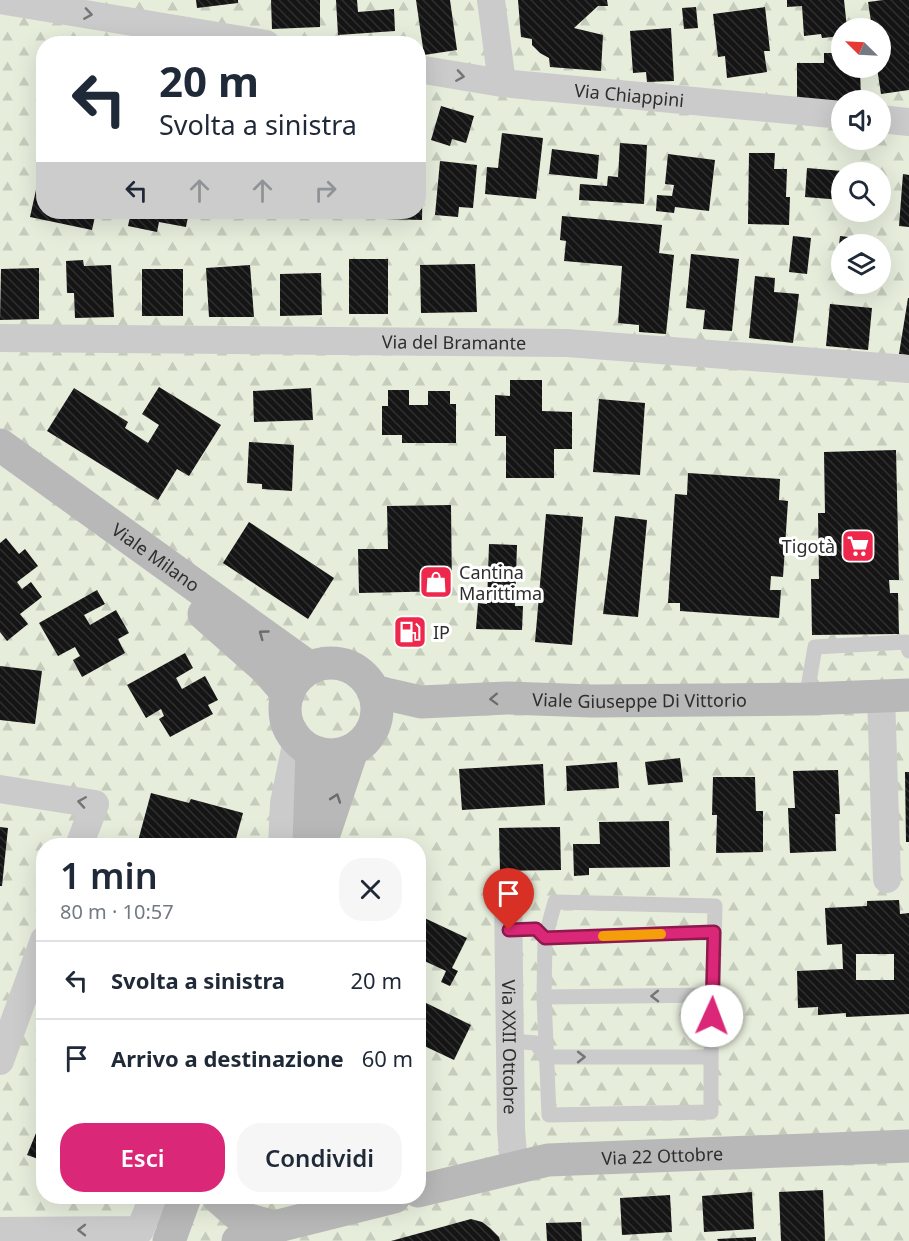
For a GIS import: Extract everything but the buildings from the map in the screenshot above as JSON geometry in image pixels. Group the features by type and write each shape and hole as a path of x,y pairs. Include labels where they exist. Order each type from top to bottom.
{"street":[{"path":"0,0 30,2 221,36"},
{"path":"491,0 502,83"},
{"name":"Via Chiappini","path":"426,70 502,83 831,115"},
{"path":"891,120 909,122"},
{"name":"Via del Bramante","path":"0,338 567,343 909,369"},
{"name":"Viale Milano","path":"0,446 310,668"},
{"name":"Viale Milano","path":"0,469 194,605 266,669 288,694"},
{"path":"324,664 339,664 354,669 373,691 376,718 363,742 352,750 325,755 304,746 290,730 285,706 288,694 300,675 310,668 324,664"},
{"name":"Viale Giuseppe Di Vittorio","path":"373,691 421,702 507,698 592,701 895,696"},
{"path":"887,879 895,696"},
{"path":"282,838 284,803 304,746"},
{"path":"304,746 309,838"},
{"path":"323,838 352,750"},
{"path":"0,789 95,804 82,838"},
{"name":"Via XXII Ottobre","path":"508,893 514,1167"},
{"path":"0,1061 9,1007 36,955"},
{"name":"Via 22 Ottobre","path":"426,1189 548,1160 909,1146"},
{"path":"148,1237 152,1204"},
{"path":"0,1231 148,1237 179,1204"},
{"path":"226,1204 242,1218 274,1227"},
{"path":"238,1241 274,1227 366,1204"}],"lane":[{"path":"806,699 815,647 906,642 909,651"},
{"path":"555,902 715,906 714,932 711,1112 549,1114 545,1057 545,938 555,902"},
{"path":"509,930 536,929 545,938 714,932"},
{"path":"544,997 713,995"},
{"path":"510,1041 536,1043 545,1057"},
{"path":"545,1057 711,1057"}],"green space":[{"path":"0,0 909,0 909,1241 0,1241"}],"slow traffic":[{"path":"603,936 661,934"}],"place":[{"name":"Tigotà","path":"858,546"},
{"name":"Cantina Marittima","path":"436,582"},
{"name":"IP","path":"410,632"}],"route":[{"path":"509,930 536,929 545,938 714,932 712,1016"}]}
